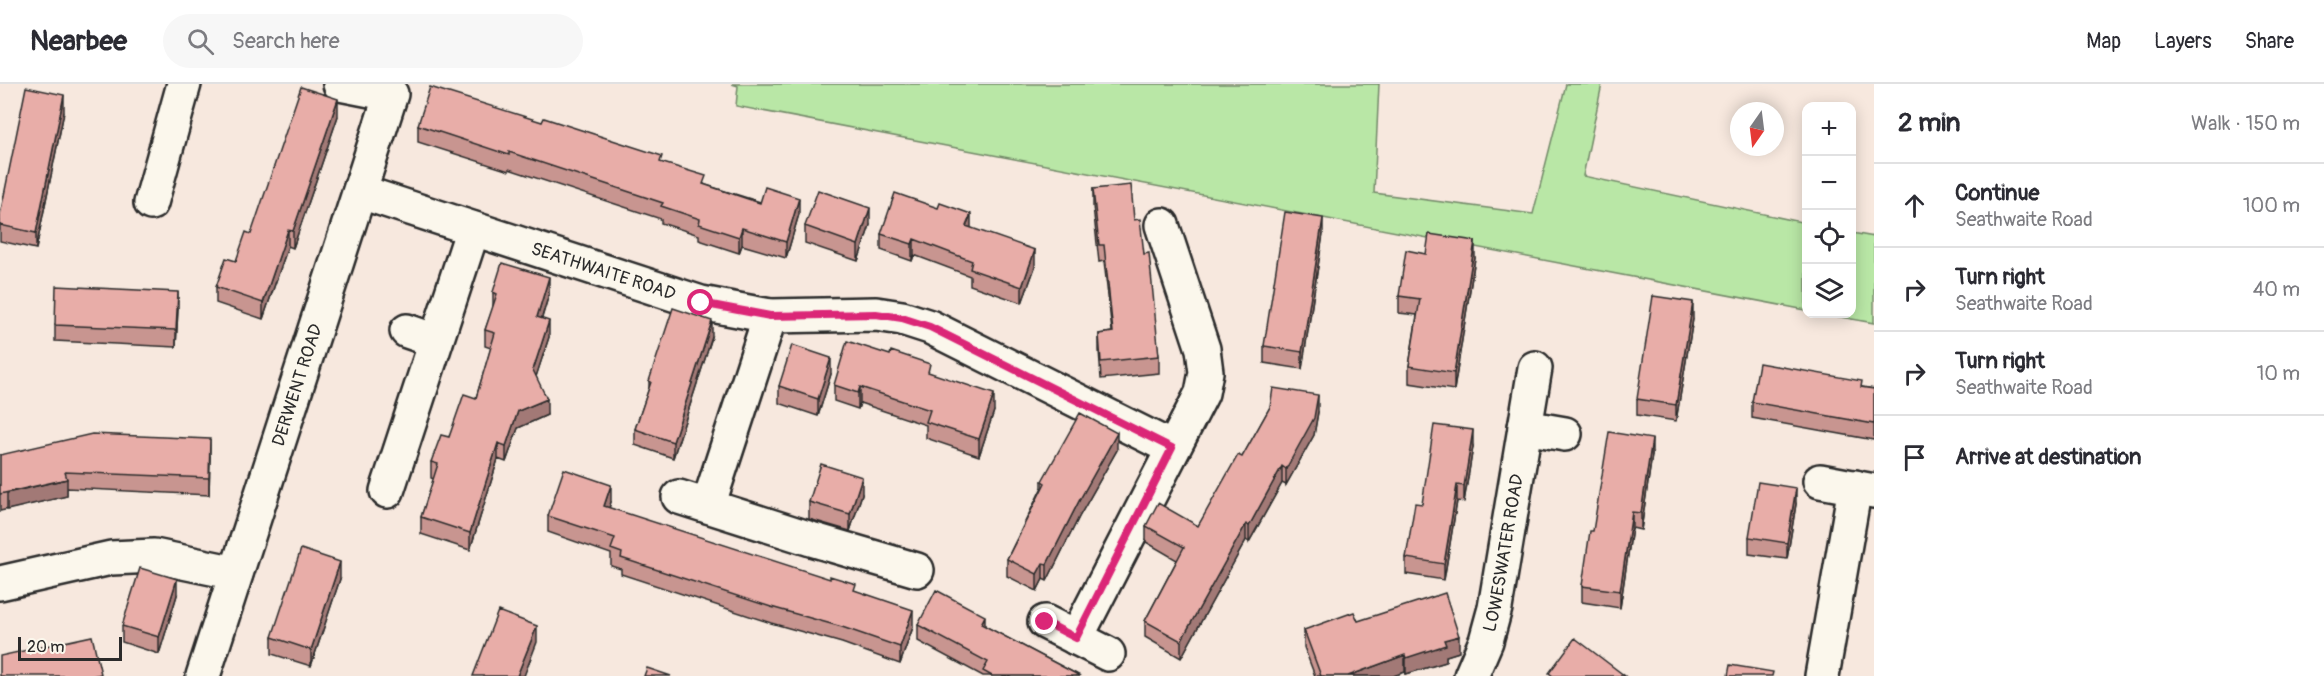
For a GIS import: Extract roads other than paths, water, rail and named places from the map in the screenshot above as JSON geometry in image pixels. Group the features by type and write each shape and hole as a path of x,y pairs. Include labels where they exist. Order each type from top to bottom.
{"street":[{"path":"151,204 184,84"},
{"name":"DERWENT ROAD","path":"203,676 391,94 340,84"},
{"name":"SEATHWAITE ROAD","path":"360,192 701,303 770,316 876,314 902,318 930,327 1172,448"},
{"path":"1076,638 1202,393 1206,372 1192,273 1162,225"},
{"path":"387,491 421,336 472,229"},
{"path":"770,316 694,502 917,570"},
{"name":"LOWESWATER ROAD","path":"1472,676 1486,641 1495,608 1535,368"},
{"path":"1526,427 1565,434"},
{"path":"1820,481 1864,489 1822,676"},
{"path":"0,583 111,558 154,556 236,573"},
{"path":"1045,622 1108,654"}]}
